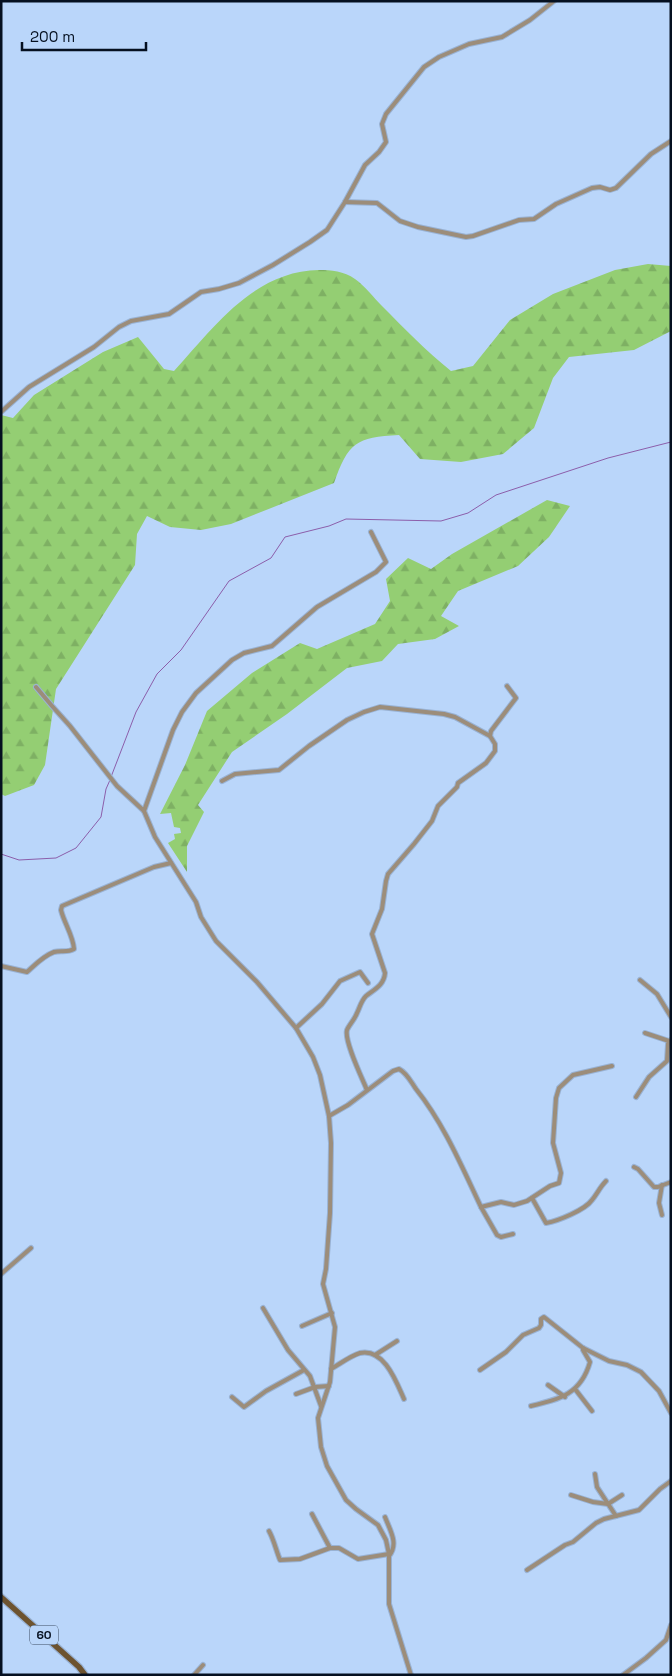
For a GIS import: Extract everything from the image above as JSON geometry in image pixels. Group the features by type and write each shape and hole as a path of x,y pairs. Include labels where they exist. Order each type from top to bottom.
{"main road":[{"name":"60","path":"1,1597 80,1667 85,1675"}],"street":[{"path":"1,412 29,387 94,347 119,326 131,320 169,314 201,292 239,283 273,265 327,230 346,202 366,165 380,152 386,142 382,124 386,114 424,67 439,57 469,44 502,37 530,20 554,1"},
{"path":"346,202 377,203 400,221 460,237 473,236 519,220 534,219 556,204 592,188 600,187 610,190 616,188 651,154 671,141"},
{"path":"144,811 173,730 182,712 196,693 232,660 244,653 272,646 317,607 376,572 386,562 372,532"},
{"path":"490,736 490,731 496,721 516,698 508,686"},
{"path":"36,687 70,726 117,786 144,811 155,837 196,902 201,917 216,941 257,982 296,1028 313,1057 320,1075 329,1116 330,1213 326,1269 323,1284 335,1327 329,1386 321,1406 318,1429 327,1466 346,1500 378,1525 386,1540 389,1555 389,1604 411,1675"},
{"path":"222,781 235,774 279,770 309,746 347,720 380,707 444,714 455,717 490,736 495,744 495,751 486,763 458,783 457,787 438,806 432,821 388,874 382,909 372,934 385,978 378,988 361,1002 347,1033 353,1057 367,1090"},
{"path":"1,966 28,972 54,952 70,952 74,949 73,942 60,910 62,906 154,867 171,863"},
{"path":"296,1028 322,1004 340,981 360,972 368,983"},
{"path":"640,980 657,994 671,1017"},
{"path":"636,1097 649,1078 667,1061 670,1041 645,1033"},
{"path":"481,1207 501,1202 514,1205 532,1198 559,1182 561,1173 553,1143 556,1098 559,1088 573,1075 612,1066"},
{"path":"329,1116 348,1105 393,1070 399,1069 404,1072 423,1096 453,1147 481,1207 497,1235 501,1237 513,1234"},
{"path":"634,1167 654,1186 671,1182"},
{"path":"532,1198 546,1223 552,1222 588,1205 606,1181"},
{"path":"662,1185 659,1203 662,1215"},
{"path":"1,1274 31,1248"},
{"path":"263,1308 288,1350 310,1376 321,1406"},
{"path":"302,1326 332,1312"},
{"path":"480,1370 506,1352 523,1335 539,1328 542,1318 548,1319 568,1338 583,1348 608,1360 628,1365 641,1372 659,1391 671,1413"},
{"path":"375,1355 396,1341"},
{"path":"531,1406 565,1396 575,1390 590,1362 583,1348"},
{"path":"331,1369 360,1353 375,1355 383,1361 391,1372 404,1399"},
{"path":"232,1397 244,1407 304,1370"},
{"path":"548,1385 565,1396"},
{"path":"296,1394 315,1387 329,1386"},
{"path":"575,1390 592,1411"},
{"path":"595,1474 597,1487 616,1516"},
{"path":"527,1570 565,1545 573,1542 596,1523 639,1510 671,1481"},
{"path":"571,1495 593,1502 608,1504 622,1495"},
{"path":"312,1514 330,1548"},
{"path":"385,1517 393,1538 393,1547 389,1555"},
{"path":"269,1531 276,1544 280,1560 300,1559 330,1548 339,1548 351,1557 358,1559 389,1555"},
{"path":"623,1675 666,1640 671,1625"},
{"path":"194,1675 202,1665"}],"green space":[{"path":"648,264 671,266 671,331 634,350 569,357 553,378 534,428 503,454 461,462 420,459 399,435 384,436 363,441 349,451 334,483 231,524 201,530 170,527 147,516 137,534 135,565 56,689 45,765 34,785 5,796 1,794 1,415 13,418 34,395 103,352 138,337 164,369 174,371 237,304 275,280 296,273 328,270 351,276 415,339 451,371 473,366 510,320 553,294 615,270"},
{"path":"547,500 570,506 549,537 518,566 458,591 441,616 459,626 435,639 398,644 382,661 347,668 287,714 232,752 198,805 204,812 187,846 187,872 168,843 175,839 174,834 181,833 180,828 174,827 171,813 160,814 185,765 207,711 252,673 300,643 317,649 375,624 390,601 386,579 408,558 431,569 452,554"}],"waterway":[{"path":"111,777 136,712 157,674 181,650 229,581 271,558 285,537 329,526 346,519 441,521 468,513 496,495 608,458 671,442"},
{"path":"1,854 19,860 56,858 76,848 101,817 106,789 110,780"}]}
